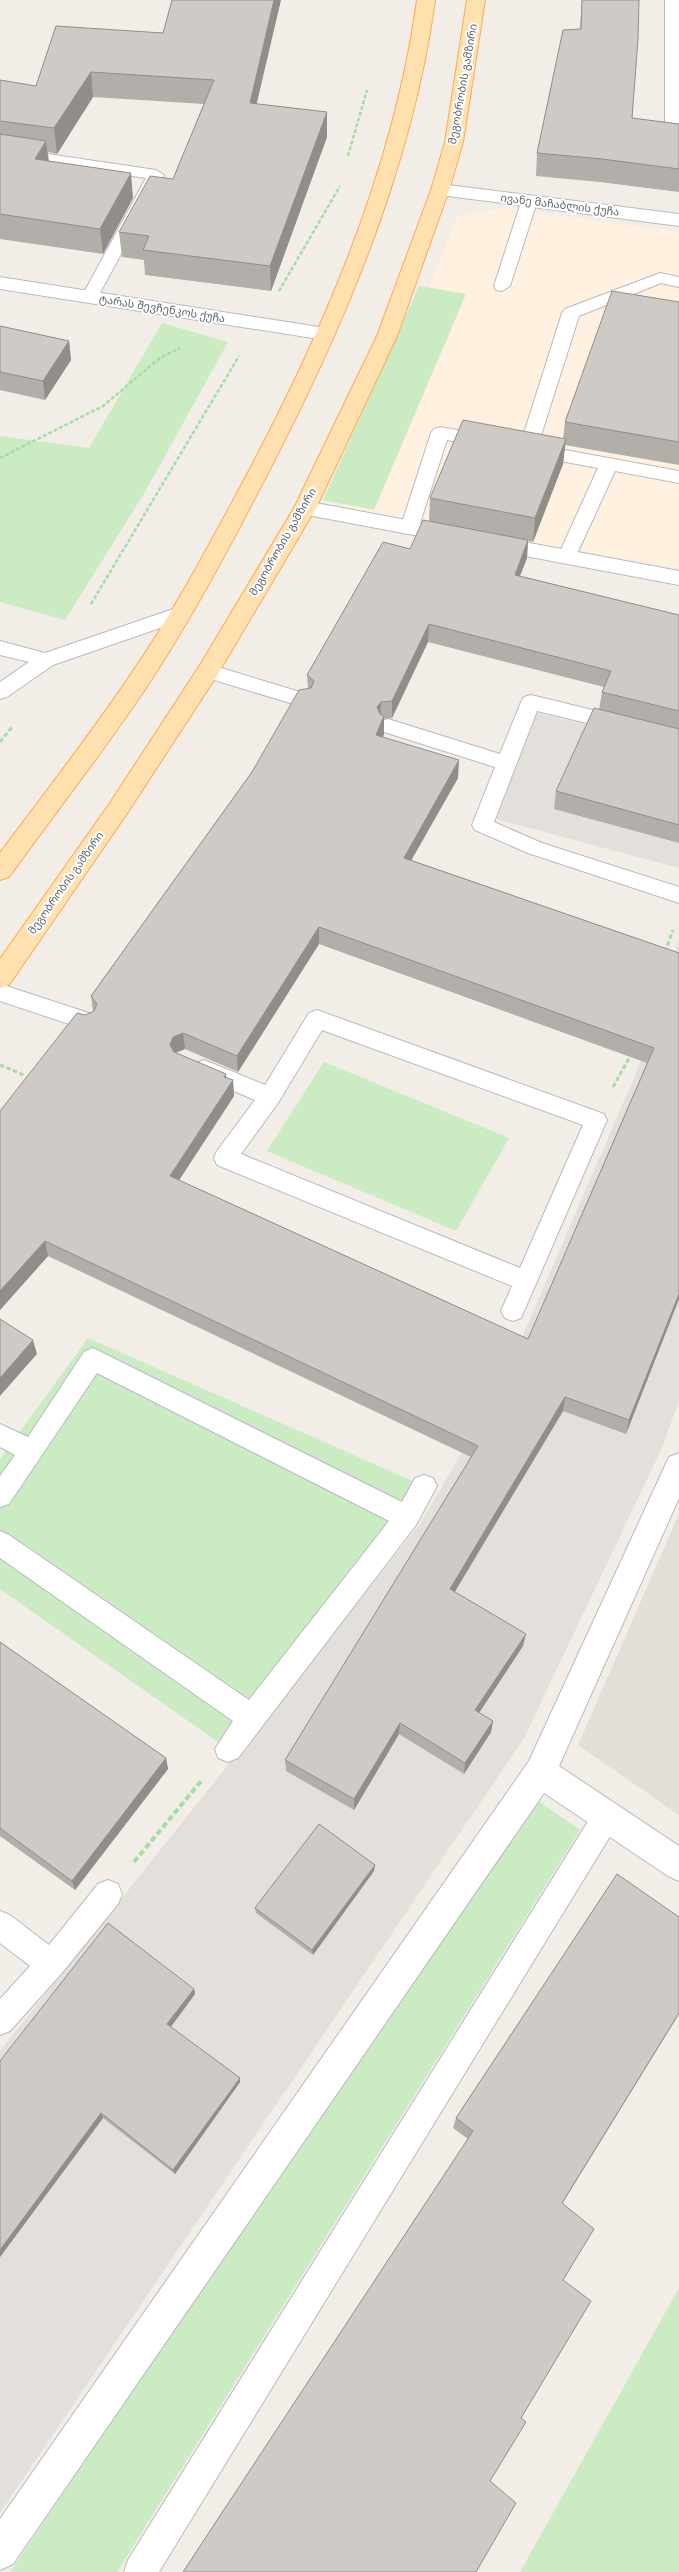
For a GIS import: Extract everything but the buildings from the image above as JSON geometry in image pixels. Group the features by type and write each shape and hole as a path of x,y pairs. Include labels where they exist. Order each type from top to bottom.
{"main road":[{"path":"0,872 140,679 216,552 281,430 325,334 387,178 419,51 426,0"},
{"name":"მეგობრობის გამზირი","path":"0,978 118,809 208,671 305,508 387,336 440,190 454,142 465,82 476,0"}],"street":[{"name":"ივანე მაჩაბლის ქუჩა","path":"440,190 679,220"},
{"name":"ტარას შევჩენკოს ქუჩა","path":"0,283 325,334"},
{"path":"305,508 410,526 679,578"},
{"path":"0,2551 540,1772 679,1466"},
{"path":"540,1772 679,1865"}],"lane":[{"path":"672,0 673,136 679,137"},
{"path":"0,152 156,175 90,298"},
{"path":"502,286 530,202"},
{"path":"528,449 571,313 660,278 679,282"},
{"path":"410,526 440,433 679,477"},
{"path":"567,556 609,464"},
{"path":"0,692 46,660 179,614"},
{"path":"0,648 46,660"},
{"path":"208,671 303,700"},
{"path":"679,738 531,702 482,825 535,848 679,895"},
{"path":"388,726 507,763"},
{"path":"0,992 87,1021"},
{"path":"513,1310 596,1120 317,1019 270,1097 225,1158 525,1282"},
{"path":"184,1060 270,1097"},
{"path":"0,1496 93,1359 407,1516"},
{"path":"0,1434 32,1451"},
{"path":"228,1749 407,1516 424,1486"},
{"path":"0,1543 252,1718"},
{"path":"140,2572 607,1816"},
{"path":"0,2021 51,1964 108,1894"},
{"path":"0,1925 51,1964"}],"path":[{"path":"0,458 103,406 160,358 186,345"},
{"path":"663,959 674,926"},
{"path":"596,1120 633,1050"},
{"path":"0,1065 26,1076"},
{"path":"108,1894 228,1749"}],"shaded area":[{"path":"504,208 679,232 679,568 342,510 457,217"},
{"path":"537,713 679,746 679,868 496,819"},
{"path":"679,939 679,1401 661,1450 524,1738 0,2513 0,2051 420,1524 502,1384 651,1038"},
{"path":"679,1514 679,1815 578,1745"}],"green space":[{"path":"419,286 466,294 374,510 323,500"},
{"path":"162,323 228,342 145,492 65,620 0,602 0,436 89,448"},
{"path":"324,1062 509,1138 456,1231 267,1151"},
{"path":"88,1338 424,1486 228,1749 0,1589 0,1459"},
{"path":"534,1798 580,1830 117,2572 10,2572"},
{"path":"679,2288 679,2572 520,2572"}]}
